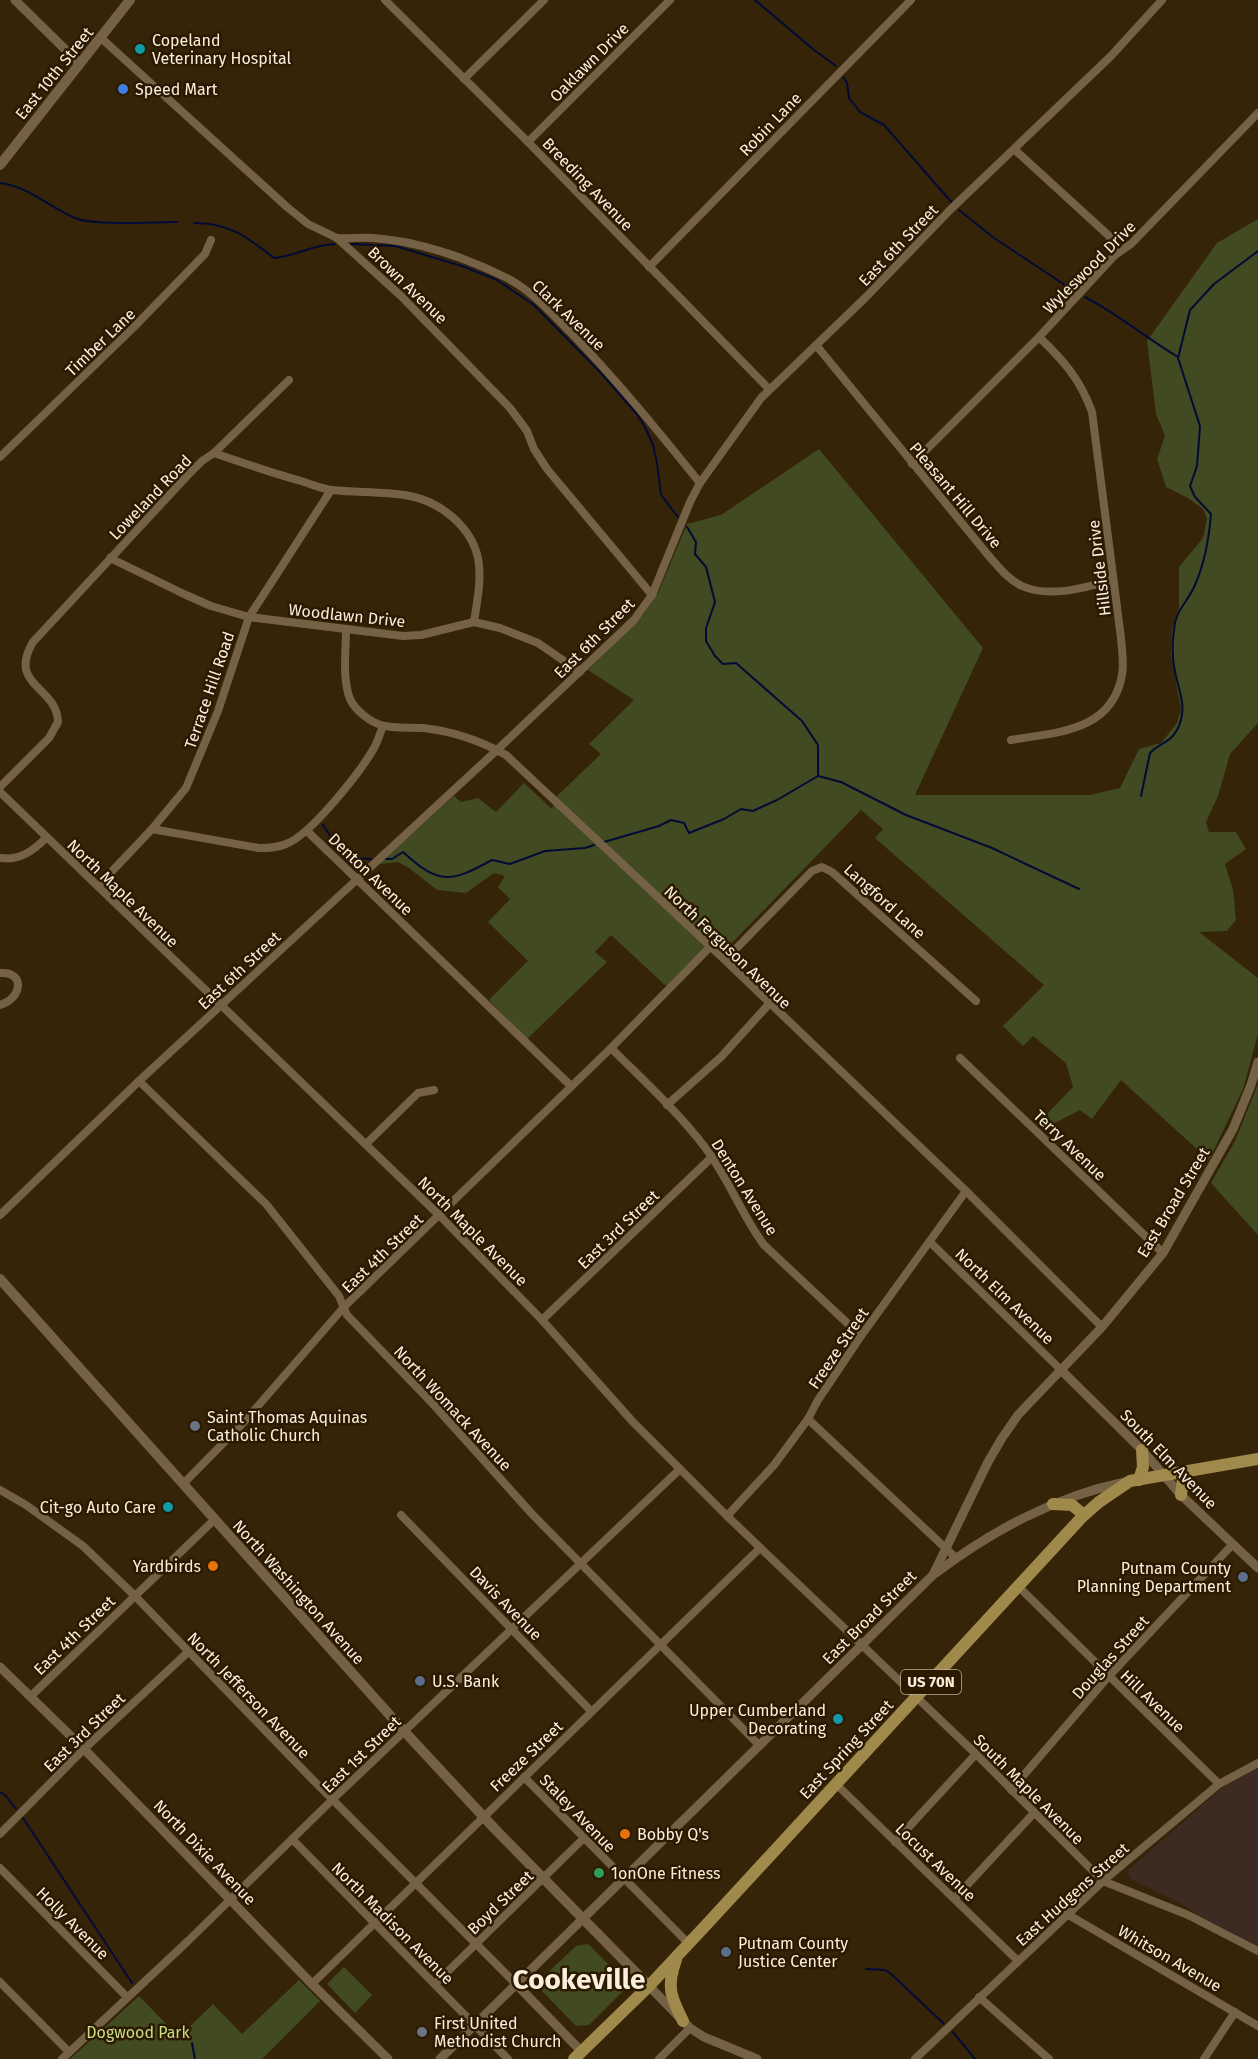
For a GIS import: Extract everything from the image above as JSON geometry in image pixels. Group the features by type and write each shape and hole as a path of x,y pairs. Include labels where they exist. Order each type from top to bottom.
{"main road":[{"name":"East 10th Street","path":"0,165 130,0"},
{"name":"North Washington Avenue","path":"0,1279 404,1731 483,1816 649,1986"},
{"path":"1135,1480 1143,1467 1142,1450"},
{"name":"East Spring Street","path":"582,2057 917,1698 1084,1515 1099,1502 1135,1480 1258,1459"},
{"path":"1181,1495 1183,1479 1187,1471"},
{"path":"1053,1504 1072,1505 1084,1515"},
{"path":"678,1955 670,1980 670,1993 687,2025"}],"street":[{"path":"15,0 80,64"},
{"name":"Breeding Avenue","path":"385,0 528,142 769,389"},
{"path":"464,79 544,0"},
{"name":"Oaklawn Drive","path":"528,142 670,0"},
{"name":"Robin Lane","path":"649,267 911,0"},
{"name":"East 6th Street","path":"0,1215 139,1081 634,620 652,595 700,483 760,398 865,298 951,209 1112,56 1162,0"},
{"name":"Brown Avenue","path":"101,38 287,207 308,224 336,238 401,296 510,408 527,431 534,449 547,469 652,595"},
{"name":"Wyleswood Drive","path":"912,464 1039,337 1115,255 1131,244 1258,113"},
{"path":"1015,150 1108,235 1115,255"},
{"name":"Clark Avenue","path":"336,238 372,238 407,243 442,252 509,279 532,295 594,357 628,394 700,483"},
{"name":"Timber Lane","path":"0,457 133,328 205,254 211,240"},
{"name":"Hillside Drive","path":"1011,740 1085,725 1098,717 1115,697 1122,674 1121,638 1092,412 1076,377 1039,337"},
{"name":"Pleasant Hill Drive","path":"816,345 1004,574 1023,586 1036,590 1074,590 1113,579"},
{"path":"214,453 289,380"},
{"name":"Loweland Road","path":"0,787 49,738 58,722 55,707 24,669 24,659 33,642 187,476 214,453 331,490 372,491 409,496 429,501 446,512 462,527 478,557 479,580 474,622"},
{"name":"Terrace Hill Road","path":"98,886 152,829 186,788 218,711 249,617 331,490"},
{"name":"Woodlawn Drive","path":"110,558 211,606 249,617 403,636 421,635 474,622 500,628 538,643 580,672"},
{"path":"152,829 259,848 274,848 287,844 307,831 347,786 374,748 383,726 364,715 351,699 346,680 346,630"},
{"name":"North Ferguson Avenue","path":"383,726 435,730 471,739 506,755 725,960 966,1191 1102,1327"},
{"name":"North Maple Avenue","path":"0,792 440,1216 542,1320 633,1422 727,1516 917,1698"},
{"name":"Denton Avenue","path":"307,831 571,1086"},
{"path":"0,858 21,856 34,849 46,838"},
{"name":"Langford Lane","path":"725,960 812,871 822,867 832,872 976,1001"},
{"name":"East 4th Street","path":"183,1484 244,1422 344,1307 612,1048 710,947"},
{"path":"0,973 8,972 13,975 18,987 12,999 0,1005"},
{"path":"667,1105 721,1057 769,1004"},
{"name":"Denton Avenue","path":"612,1048 703,1144 765,1245 861,1336"},
{"name":"Terry Avenue","path":"960,1058 1162,1253"},
{"name":"East Broad Street","path":"440,2059 933,1575 988,1462 1018,1415 1102,1327 1162,1253 1233,1129 1258,1062"},
{"name":"North Womack Avenue","path":"139,1081 266,1204 339,1296 346,1315 433,1404 579,1563 759,1744"},
{"path":"366,1144 418,1093 434,1089"},
{"name":"East 3rd Street","path":"542,1320 712,1157"},
{"name":"Freeze Street","path":"727,1516 774,1466 808,1419 861,1336 966,1191"},
{"name":"North Elm Avenue","path":"930,1242 1060,1369"},
{"name":"South Elm Avenue","path":"1060,1369 1142,1450 1181,1495 1258,1568"},
{"path":"808,1419 956,1558"},
{"name":"East 1st Street","path":"62,2059 680,1469"},
{"path":"933,1575 1004,1529 1053,1504 1105,1486 1135,1480"},
{"name":"North Jefferson Avenue","path":"0,1490 26,1505 83,1546 517,1985"},
{"name":"Davis Avenue","path":"401,1515 591,1711"},
{"name":"East 4th Street","path":"31,1696 214,1520"},
{"name":"Douglas Street","path":"1011,1790 1109,1676 1232,1545"},
{"name":"Freeze Street","path":"312,1984 760,1548"},
{"name":"Hill Avenue","path":"1018,1586 1219,1784"},
{"name":"East 3rd Street","path":"0,1834 84,1749 188,1652"},
{"name":"North Dixie Avenue","path":"0,1667 84,1749 388,2059"},
{"name":"South Maple Avenue","path":"917,1698 1102,1881 1188,1915 1258,1952"},
{"path":"895,1842 976,1754"},
{"name":"East Hudgens Street","path":"915,2059 1102,1881 1219,1784 1258,1763"},
{"name":"Staley Avenue","path":"524,1777 689,1944"},
{"name":"Locust Avenue","path":"836,1784 1018,1961"},
{"path":"955,1898 1034,1813"},
{"name":"Boyd Street","path":"435,1984 584,1838"},
{"name":"North Madison Avenue","path":"292,1839 508,2059"},
{"name":"Holly Avenue","path":"0,1868 127,1997"},
{"name":"Whitson Avenue","path":"1067,1914 1258,2026"},
{"path":"0,1982 69,2052"},
{"path":"517,1985 582,2057"},
{"path":"649,1986 687,2025 704,2037 757,2059"},
{"path":"979,1997 1049,2059"},
{"path":"1204,2059 1235,2012"},
{"path":"659,2059 687,2025"}],"shaded area":[{"path":"1258,1767 1258,1946 1131,1879 1127,1871 1229,1782"}],"green space":[{"path":"1258,219 1258,723 1230,754 1218,796 1206,822 1209,832 1236,832 1246,849 1225,864 1233,890 1236,920 1227,931 1199,932 1258,978 1258,1034 1243,1089 1209,1160 1121,1080 1092,1119 1080,1110 1051,1125 1042,1119 1073,1087 1066,1063 1033,1036 1023,1046 1003,1026 1044,985 875,838 883,829 861,810 724,951 711,941 666,986 611,935 595,952 607,962 527,1039 489,1000 528,961 488,922 510,899 498,887 505,876 494,873 466,893 437,890 398,862 379,864 454,796 461,802 478,798 496,812 524,783 552,809 558,795 601,754 589,744 634,700 588,670 643,615 658,593 687,524 721,515 819,449 983,648 915,795 1090,795 1120,788 1139,749 1161,743 1177,723 1181,709 1171,655 1172,630 1179,607 1179,567 1203,538 1207,519 1203,509 1166,487 1157,459 1165,436 1156,414 1147,341 1217,243"},
{"path":"1258,1084 1258,1235 1211,1183 1235,1141"},
{"path":"588,1944 624,1980 623,1991 589,2025 576,2026 542,1991 542,1978 576,1946"},
{"path":"344,1967 372,1995 355,2013 327,1984"},
{"name":"Dogwood Park","path":"299,1980 320,2001 262,2059 70,2059 139,1996 179,2037 213,2004 242,2034"}],"waterway":[{"path":"755,0 836,66"},
{"path":"843,77 847,83 849,98 860,112 884,125 954,205"},
{"path":"0,183 20,188 65,213 84,220 110,223 177,222"},
{"path":"959,210 994,238 1074,291"},
{"path":"194,223 228,229 274,258 318,246 335,244"},
{"path":"351,244 395,246 462,266 497,280 534,305 600,372 636,413 653,445 661,495 678,517"},
{"path":"1141,796 1150,753 1172,737 1181,719 1182,699 1173,656 1175,623 1201,568 1208,541 1211,514 1195,497 1190,486 1197,466 1200,426 1178,358 1190,310 1214,284 1258,251"},
{"path":"1085,297 1178,357"},
{"path":"687,527 696,542 695,554 706,567 715,602 706,628 706,641 723,664 736,663 802,721 818,745 818,776 841,782 906,815 992,848 1079,889"},
{"path":"604,842 659,826 671,820 684,823 689,833 724,819 741,809 753,811 818,776"},
{"path":"323,825 337,845 347,854 371,859"},
{"path":"386,859 392,859 403,852 426,870 445,877 465,873 492,860 510,864 545,851 585,848 594,845"},
{"path":"0,1792 16,1809"},
{"path":"23,1818 132,1983"},
{"path":"866,1969 885,1970 890,1973 944,2024"},
{"path":"953,2032 975,2059"},
{"path":"192,2043 195,2059"}],"place":[{"name":"Copeland Veterinary Hospital","path":"140,49"},
{"name":"Speed Mart","path":"123,89"},
{"name":"Saint Thomas Aquinas Catholic Church","path":"195,1426"},
{"name":"Cit-go Auto Care","path":"168,1507"},
{"name":"Yardbirds","path":"213,1566"},
{"name":"Putnam County Planning Department","path":"1243,1577"},
{"name":"U.S. Bank","path":"420,1681"},
{"name":"Upper Cumberland Decorating","path":"838,1719"},
{"name":"Bobby Q's","path":"625,1834"},
{"name":"1onOne Fitness","path":"599,1873"},
{"name":"Putnam County Justice Center","path":"726,1952"},
{"name":"First United Methodist Church","path":"422,2032"}],"district":[{"name":"Cookeville","path":"579,1979"}]}
